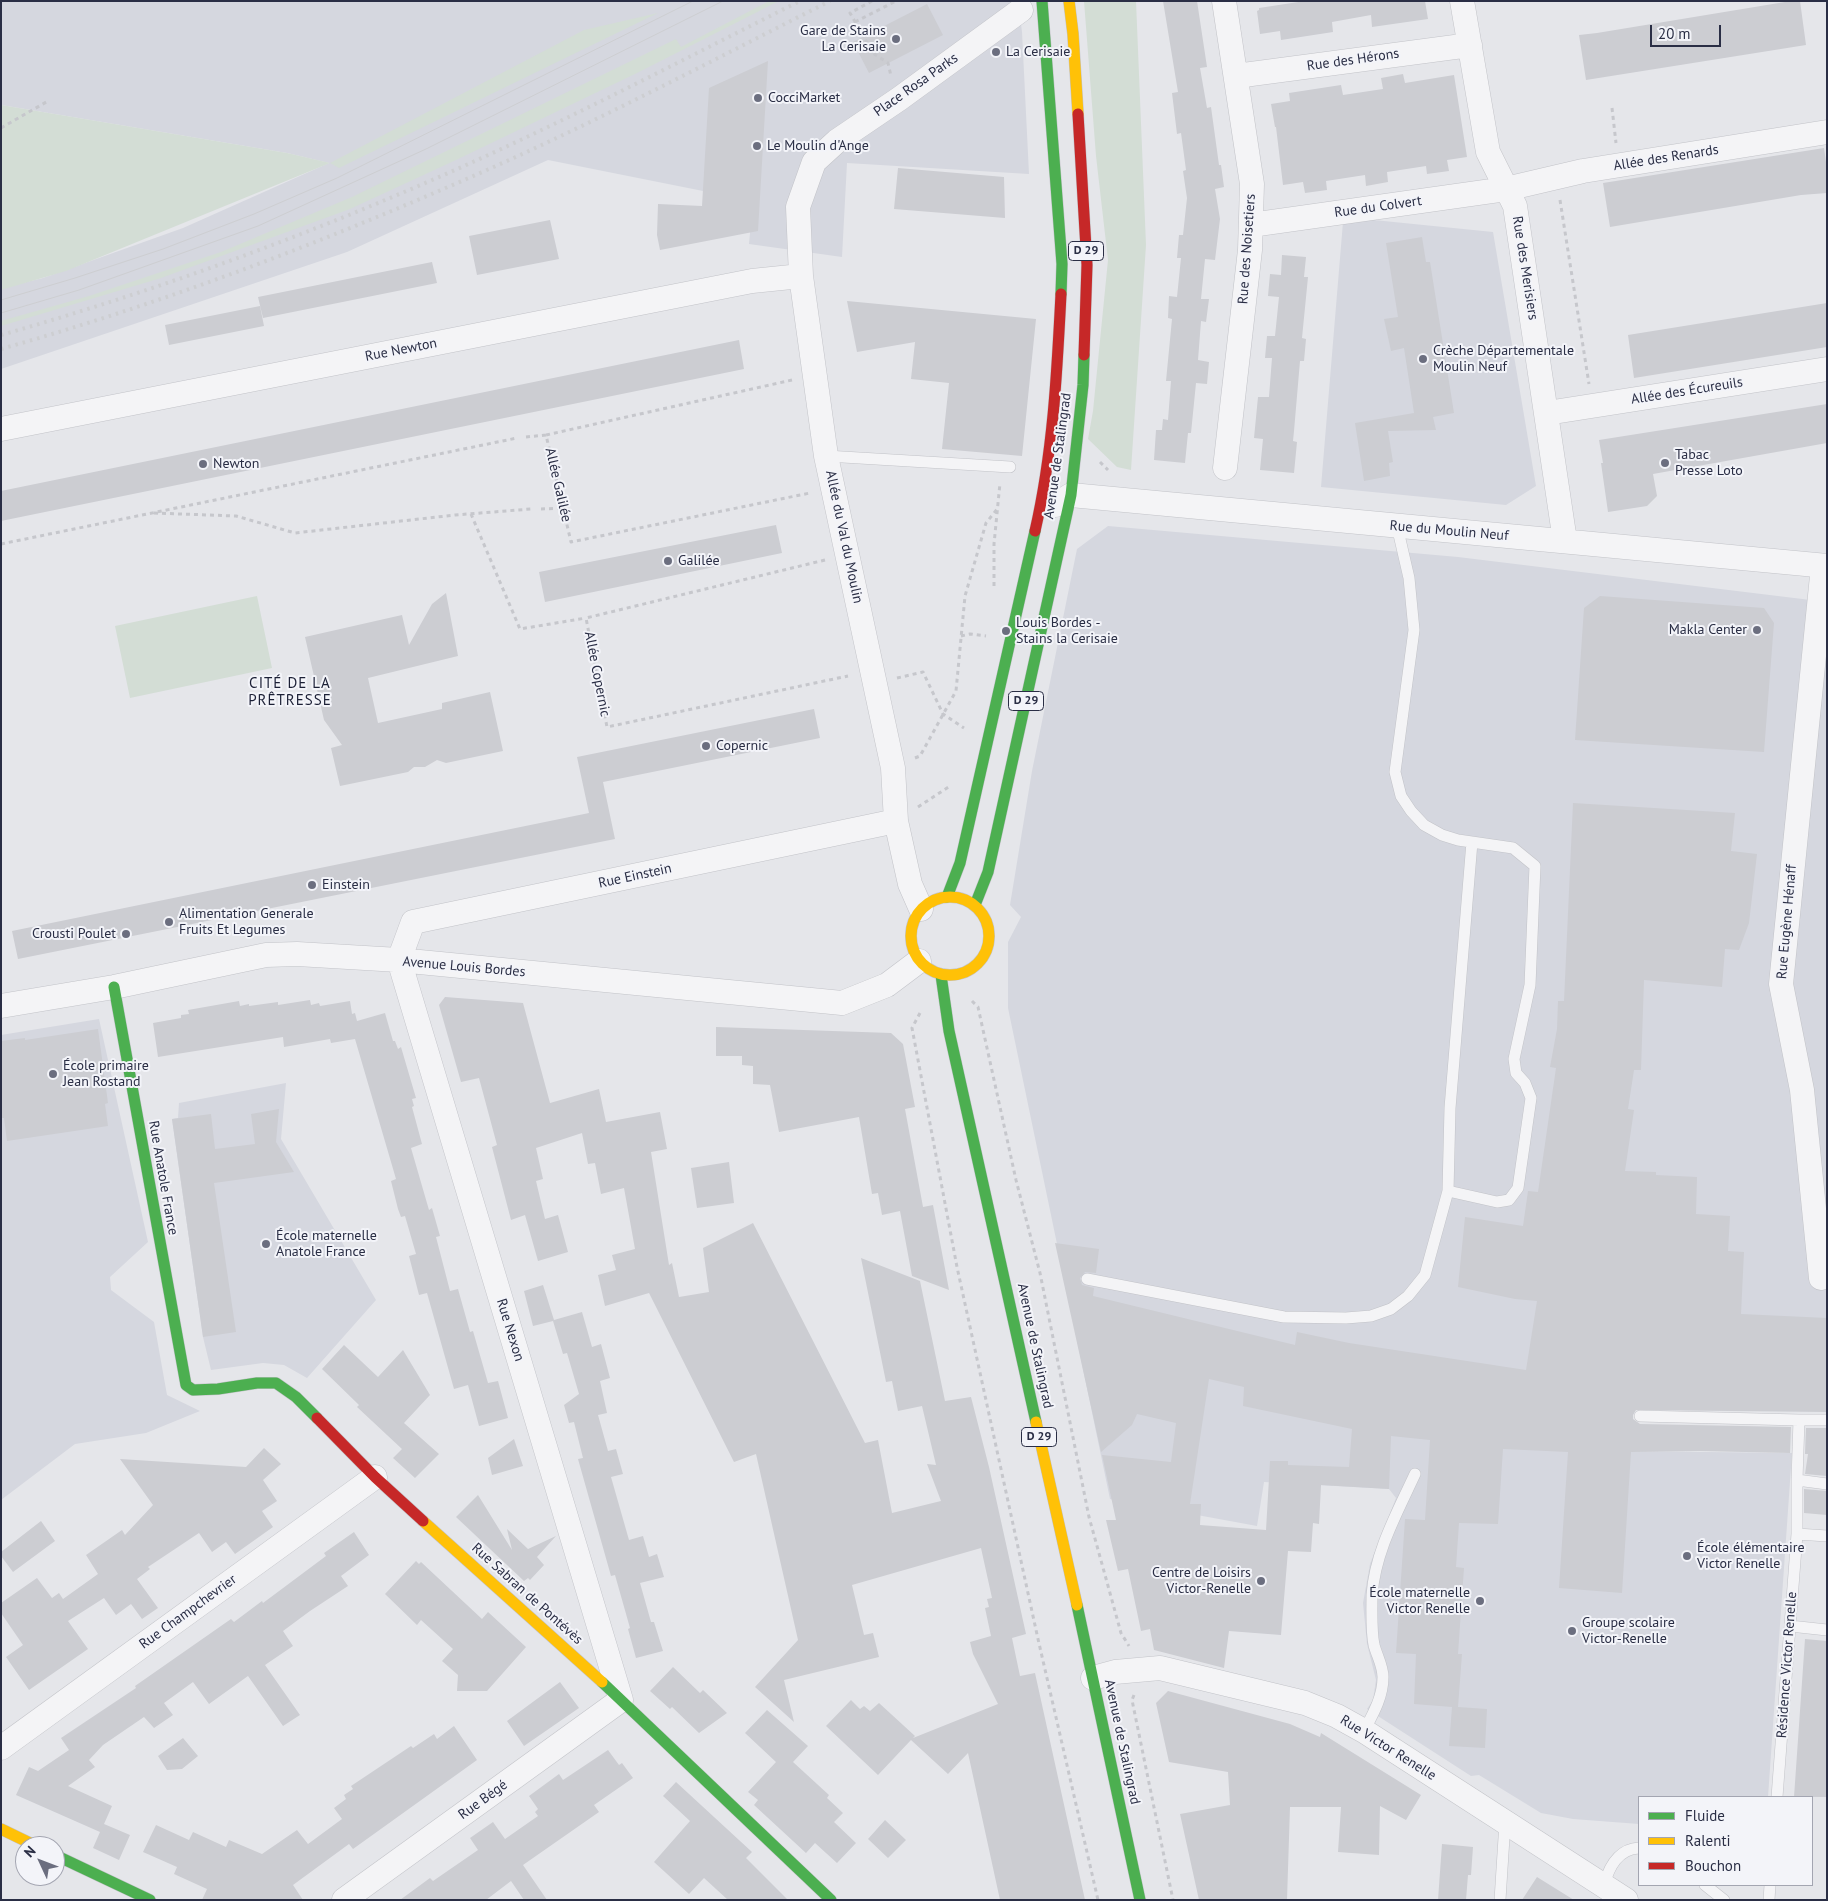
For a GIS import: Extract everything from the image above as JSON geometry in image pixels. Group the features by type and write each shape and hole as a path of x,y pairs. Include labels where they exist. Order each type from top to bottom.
{"main road":[{"name":"Avenue de Stalingrad","path":"975,905 988,872 1071,495 1083,385 1086,265 1070,4"},
{"name":"Avenue de Stalingrad","path":"947,897 960,863 1039,514 1056,383 1062,264 1035,8"},
{"path":"947,897 957,897 975,905 984,915 989,927 986,953 978,964 967,972 955,975 941,975 929,969 919,960 914,951 911,940 915,919 929,903 947,897"},
{"name":"Avenue de Stalingrad","path":"941,975 950,1030 1140,1900"},
{"name":"Rue Anatole France","path":"114,987 183,1375"},
{"name":"Rue Sabran de Pontévès","path":"183,1375 186,1385 192,1390 218,1389 257,1382 276,1384 296,1397 375,1477 621,1700 831,1900"},
{"path":"1,1829 15,1836"},
{"path":"65,1860 150,1900"}],"street":[{"name":"Rue des Noisetiers","path":"1224,1 1252,184 1250,250 1225,468"},
{"name":"Rue des Merisiers","path":"1462,1 1488,152 1515,206 1565,541"},
{"name":"Place Rosa Parks","path":"814,162 837,141 1035,8"},
{"name":"Rue des Hérons","path":"1236,76 1470,45"},
{"name":"Allée des Renards","path":"1506,188 1618,166 1827,132"},
{"name":"Allée du Val du Moulin","path":"814,162 798,207 801,276 814,375 826,456 893,768 896,821 910,884 922,910"},
{"name":"Rue du Colvert","path":"1250,225 1506,188"},
{"name":"Rue Newton","path":"1,429 752,281 801,276"},
{"name":"Allée des Écureuils","path":"1547,413 1827,369"},
{"path":"1039,514 1071,495"},
{"name":"Rue du Moulin Neuf","path":"1071,495 1825,566"},
{"name":"Rue Eugène Hénaff","path":"1821,1278 1802,1090 1781,984 1825,566"},
{"name":"Rue Einstein","path":"400,960 413,922 896,821"},
{"name":"Avenue Louis Bordes","path":"1,1006 114,987 266,955 297,954 400,960 842,1002 887,985 919,960"},
{"name":"Rue Nexon","path":"400,960 621,1700"},
{"name":"Rue Champchevrier","path":"1,1748 375,1477"},
{"name":"Rue Victor Renelle","path":"1093,1678 1115,1672 1160,1668 1305,1703 1338,1716 1626,1900"},
{"name":"Rue Bégé","path":"344,1900 621,1700"}],"lane":[{"path":"826,456 1010,467"},
{"path":"1398,526 1409,578 1414,630 1395,772 1401,796 1424,825 1442,835 1513,848 1535,866 1530,985 1514,1059 1516,1073 1525,1083 1531,1098 1518,1188 1509,1200 1497,1202 1448,1191"},
{"path":"1087,1279 1284,1317 1346,1318 1371,1316 1391,1309 1408,1296 1425,1275 1448,1191 1450,1108 1472,842"},
{"path":"1640,1416 1827,1420"},
{"name":"Résidence Victor Renelle","path":"1777,1796 1797,1534 1799,1420"},
{"path":"1364,1731 1380,1698 1383,1678 1374,1644 1372,1595 1375,1572 1379,1555 1414,1474"},
{"path":"1797,1480 1827,1484"},
{"path":"1797,1534 1827,1536"},
{"path":"1790,1626 1827,1630"},
{"path":"1500,1900 1505,1821"},
{"path":"1604,1885 1607,1873 1618,1856 1630,1848 1638,1848"},
{"path":"1706,1886 1724,1900"},
{"path":"1769,1900 1770,1886"}],"path":[{"path":"872,1 850,13 873,53 888,63"},
{"path":"855,22 896,1"},
{"path":"1,128 48,101"},
{"path":"1612,108 1618,166"},
{"path":"1556,177 1593,406"},
{"name":"Allée Galilée","path":"814,375 546,434 571,542 833,488"},
{"path":"526,437 546,434"},
{"path":"1,544 517,438"},
{"path":"542,509 563,508"},
{"path":"893,768 920,756 956,691 964,596 986,523 998,508 994,544 994,588"},
{"path":"149,513 236,516 295,533 531,509"},
{"path":"471,514 520,629 586,618"},
{"name":"Allée Copernic","path":"847,554 586,618 607,727 874,677"},
{"path":"962,636 970,634 992,637"},
{"path":"874,677 923,672 943,714 967,730"},
{"path":"896,821 958,781"}],"shaded area":[{"path":"1,1 1018,1 1022,32 1029,174 847,163 842,257 749,244 753,201 548,160 347,252 1,369 1,288 43,278 183,228 329,163 287,153 1,105"},
{"path":"769,1 779,1 637,73 350,209 161,278 1,326 1,321 89,296 221,252 352,197 676,39 681,47"},
{"path":"1084,1 1136,1 1146,245 1131,470 1117,467 1088,439 1093,411 1108,260 1096,156"},
{"path":"658,13 339,168 330,163 584,30"},
{"path":"1,105 287,153 330,163 66,271 1,290"},
{"name":"Crèche Départementale Moulin Neuf","path":"1364,219 1493,232 1536,486 1506,505 1321,487 1343,222"},
{"path":"1108,526 1458,557 1827,602 1827,1394 1627,1387 1624,1451 1792,1453 1768,1796 1638,1796 1638,1824 1573,1819 1541,1813 1479,1775 1471,1776 1367,1709 1373,1700 1376,1680 1367,1644 1363,1603 1370,1564 1396,1498 1389,1489 1264,1482 1257,1526 1110,1499 1008,1008 1008,942 1021,917 1010,905 1032,771 1077,549"},
{"path":"257,596 272,668 130,698 115,626"},
{"path":"99,1019 148,1242 110,1277 111,1290 154,1322 167,1395 200,1411 146,1433 75,1444 1,1500 1,1035"},
{"name":"École maternelle Anatole France","path":"286,1083 281,1139 376,1300 307,1378 284,1365 263,1363 211,1370 203,1337 172,1119 178,1118 179,1103"}],"building":[{"path":"1163,1 1197,1 1207,67 1200,68 1207,108 1211,107 1224,187 1215,189 1220,219 1215,260 1205,259 1201,299 1209,299 1206,322 1201,321 1198,360 1209,362 1207,384 1196,383 1191,433 1188,433 1185,463 1154,460 1156,430 1162,430 1163,419 1168,420 1171,381 1166,381 1172,319 1168,318 1169,296 1177,297 1181,258 1177,258 1179,235 1183,235 1187,198 1183,171 1186,170 1181,133 1177,134 1172,93 1178,92"},
{"path":"1305,1 1425,1 1428,19 1372,27 1371,15 1332,22 1333,32 1281,40 1280,31 1260,34 1257,11 1259,8"},
{"path":"1800,1 1806,45 1586,80 1579,35"},
{"name":"Gare de Stains La Cerisaie","path":"927,4 943,35 869,73 853,42"},
{"path":"768,61 758,231 660,250 657,235 658,204 702,206 709,88"},
{"path":"1403,74 1405,83 1454,75 1467,157 1447,160 1449,171 1427,174 1426,166 1387,172 1388,182 1366,186 1365,175 1326,181 1327,190 1305,193 1303,182 1283,185 1276,127 1271,104 1290,101 1289,93 1341,85 1343,95 1383,89 1381,78"},
{"path":"1824,148 1827,169 1827,193 1801,195 1610,227 1603,183"},
{"path":"898,168 1004,177 1005,218 894,209"},
{"path":"550,220 559,259 477,275 469,236"},
{"path":"1422,237 1426,262 1430,262 1454,413 1433,417 1436,430 1388,431 1393,462 1389,463 1390,476 1364,481 1355,423 1414,413 1404,348 1391,351 1384,319 1398,317 1386,243"},
{"path":"1282,255 1306,257 1304,277 1308,277 1302,338 1306,339 1304,361 1300,361 1293,441 1297,442 1294,473 1260,470 1263,439 1254,438 1258,397 1269,397 1272,358 1265,358 1267,336 1275,336 1279,297 1268,296 1270,274 1281,275"},
{"path":"432,262 437,283 263,318 258,297"},
{"path":"847,301 1036,319 1022,456 942,449 949,383 911,379 915,342 857,352"},
{"path":"1827,303 1827,347 1634,378 1628,335"},
{"path":"260,306 264,326 169,345 165,325"},
{"name":"Newton","path":"739,340 744,369 1,521 1,491"},
{"path":"1827,404 1827,443 1653,474 1657,496 1647,506 1608,512 1599,440"},
{"name":"Galilée","path":"776,525 782,553 545,602 539,572"},
{"path":"446,593 458,656 368,678 378,723 442,709 442,703 490,692 503,751 446,763 437,760 425,767 414,767 408,772 340,786 331,748 342,745 324,720 305,637 402,615 409,645 432,604"},
{"path":"1600,596 1764,608 1774,623 1764,752 1575,740 1584,608"},
{"name":"Einstein","path":"814,709 820,738 603,782 615,839 18,959 12,931 589,813 577,757"},
{"path":"1573,803 1735,813 1731,851 1757,854 1749,923 1739,950 1725,949 1722,987 1644,980 1641,1070 1634,1070 1628,1109 1634,1110 1625,1171 1656,1172 1656,1175 1697,1177 1696,1214 1730,1216 1728,1251 1744,1252 1741,1314 1827,1318 1827,1412 1636,1410 1633,1419 1640,1424 1791,1427 1790,1453 1631,1452 1622,1593 1559,1588 1568,1452 1503,1449 1498,1524 1459,1523 1456,1567 1464,1568 1458,1654 1462,1654 1458,1707 1487,1709 1485,1748 1449,1746 1452,1707 1414,1704 1416,1654 1396,1653 1405,1519 1425,1520 1430,1440 1391,1436 1389,1489 1321,1485 1319,1524 1313,1523 1311,1552 1288,1551 1281,1635 1229,1631 1224,1668 1154,1650 1150,1629 1141,1631 1128,1569 1118,1571 1106,1520 1116,1520 1102,1455 1171,1462 1176,1423 1137,1414 1132,1425 1101,1452 1055,1243 1099,1249 1096,1273 1085,1272 1080,1278 1082,1285 1094,1288 1093,1296 1295,1345 1297,1332 1349,1343 1526,1370 1537,1301 1515,1299 1458,1287 1465,1217 1523,1226 1528,1191 1538,1192 1556,1068 1550,1067 1557,1029 1558,1001 1564,1001","holes":["1209,1379 1244,1387 1243,1406 1352,1429 1349,1467 1288,1465 1288,1461 1270,1461 1266,1530 1200,1525 1201,1504 1190,1504"]},
{"path":"445,997 523,1003 550,1103 599,1089 606,1122 660,1112 667,1149 651,1152 669,1265 672,1263 679,1297 709,1292 703,1248 753,1223 865,1443 878,1440 892,1513 941,1501 927,1464 936,1465 922,1406 898,1411 892,1381 886,1382 861,1258 920,1281 945,1401 971,1397 989,1467 1026,1634 1012,1638 1020,1676 1035,1673 1085,1900 1000,1900 968,1753 948,1774 911,1740 878,1775 826,1726 851,1700 860,1709 864,1706 870,1711 879,1703 915,1736 913,1738 998,1704 973,1654 970,1642 991,1636 985,1608 989,1607 987,1599 992,1598 981,1548 852,1585 864,1635 873,1633 879,1657 784,1680 794,1722 755,1687 798,1640 756,1454 734,1462 649,1293 605,1306 598,1275 616,1270 612,1255 635,1249 624,1188 601,1194 595,1163 588,1164 582,1133 536,1148 543,1179 536,1181 545,1219 558,1215 568,1252 538,1261 525,1215 511,1220 492,1147 497,1145 479,1078 461,1082 439,1005"},
{"path":"310,1000 311,1005 319,1003 320,1006 350,1001 352,1014 355,1013 357,1021 385,1013 393,1041 395,1041 398,1049 401,1047 416,1098 412,1099 414,1106 412,1107 422,1144 411,1148 429,1210 432,1208 440,1236 436,1237 450,1291 458,1289 470,1332 473,1331 488,1383 498,1381 508,1418 479,1426 468,1385 454,1389 427,1293 419,1295 409,1256 416,1254 405,1216 401,1217 398,1209 391,1181 396,1179 355,1039 331,1043 330,1039 284,1047 283,1037 158,1057 153,1023 181,1018 181,1015 189,1014 188,1010 239,1001 240,1006 249,1004 249,1006 278,1002 278,1005"},
{"path":"716,1027 891,1033 903,1044 915,1107 905,1109 923,1207 933,1205 949,1290 912,1276 900,1211 882,1215 878,1193 872,1194 859,1117 779,1132 770,1085 753,1084 753,1066 742,1065 742,1056 716,1056"},
{"path":"98,1029 108,1103 105,1104 108,1126 7,1141 4,1118 1,1118 1,1041 25,1038 25,1040"},
{"path":"279,1109 276,1142 294,1172 214,1183 236,1332 203,1337 172,1119 211,1114 215,1149 255,1144 251,1114"},
{"path":"729,1162 734,1203 697,1208 691,1168"},
{"path":"543,1285 554,1320 582,1312 592,1347 601,1344 610,1378 600,1381 607,1413 598,1415 608,1451 616,1449 623,1474 611,1477 629,1540 643,1536 649,1557 657,1554 664,1577 640,1583 651,1622 654,1622 663,1651 636,1658 628,1629 630,1628 615,1575 611,1576 578,1459 583,1458 574,1422 569,1423 564,1405 579,1394 567,1353 563,1354 553,1321 533,1326 524,1291"},
{"path":"344,1345 378,1377 403,1350 430,1395 404,1423 439,1454 415,1478 393,1458 402,1449 357,1407 359,1405 322,1369"},
{"path":"1806,1428 1827,1428 1827,1476 1805,1474 1808,1454 1805,1454"},
{"path":"514,1439 523,1466 492,1475 488,1458"},
{"path":"264,1448 281,1464 263,1480 277,1501 262,1511 273,1527 235,1554 226,1542 212,1552 199,1533 148,1567 150,1569 137,1579 158,1608 142,1619 131,1604 116,1615 104,1598 68,1621 88,1649 29,1690 6,1657 23,1645 1,1613 1,1603 37,1578 52,1598 59,1593 63,1599 98,1574 86,1555 122,1530 125,1535 153,1505 120,1459 246,1467"},
{"path":"1804,1489 1827,1491 1827,1515 1804,1513"},
{"path":"478,1495 512,1550 507,1529 528,1549 556,1536 537,1557 544,1565 530,1580 528,1578 524,1581 456,1517"},
{"path":"41,1521 55,1541 13,1572 1,1556 1,1552"},
{"path":"354,1532 369,1555 341,1576 348,1586 283,1631 293,1646 265,1665 300,1715 283,1726 248,1676 209,1704 193,1682 164,1703 173,1715 154,1728 144,1717 103,1745 89,1760 95,1767 68,1786 112,1806 104,1824 130,1835 119,1860 93,1848 100,1832 16,1795 29,1767 38,1771 69,1750 61,1738 136,1688 135,1686 231,1619 234,1622 262,1601 263,1603 326,1556 324,1553"},
{"path":"416,1561 419,1564 421,1562 482,1619 488,1612 526,1647 487,1691 457,1691 458,1675 442,1661 453,1649 421,1620 417,1625 385,1594"},
{"path":"1805,1639 1827,1641 1827,1797 1794,1796"},
{"path":"673,1667 700,1693 703,1690 727,1713 699,1733 672,1707 670,1709 650,1691"},
{"path":"560,1682 579,1708 524,1746 507,1721"},
{"path":"1168,1691 1290,1724 1320,1737 1321,1733 1421,1795 1406,1820 1380,1806 1379,1855 1338,1852 1341,1807 1290,1807 1287,1900 1199,1900 1180,1814 1230,1805 1228,1772 1169,1762 1156,1703"},
{"path":"767,1710 808,1746 793,1762 829,1795 827,1798 843,1813 834,1822 856,1843 837,1863 815,1843 806,1853 754,1805 758,1800 748,1792 776,1762 745,1733"},
{"path":"454,1726 477,1760 353,1849 349,1844 293,1885 303,1900 202,1900 207,1889 174,1874 177,1867 143,1852 156,1825 189,1840 193,1832 226,1847 229,1840 262,1854 297,1830 308,1844 342,1819 334,1808 346,1799 344,1795 353,1789 351,1786 411,1746 413,1748 434,1734 437,1739"},
{"path":"183,1738 198,1756 182,1769 167,1770 158,1756"},
{"path":"608,1750 619,1765 622,1763 633,1778 594,1805 599,1812 523,1865 547,1900 524,1900 511,1881 486,1900 400,1900 430,1878 433,1881 478,1850 470,1838 493,1822 505,1839 538,1816 535,1812 538,1809 529,1796 559,1774 563,1780"},
{"path":"676,1782 752,1852 746,1858 788,1900 728,1900 704,1878 689,1894 654,1862 690,1821 663,1796"},
{"path":"885,1820 906,1840 888,1858 868,1839"},
{"path":"1442,1844 1473,1847 1471,1875 1468,1875 1466,1900 1438,1900"},
{"path":"1537,1877 1574,1900 1522,1900"}],"tram line":[{"path":"1,300 163,249 254,214 337,178 693,1"},
{"path":"1,313 79,290 258,226 426,149 723,1"}],"railway":[{"path":"1,335 174,281 288,239 400,194 542,130 800,1"},
{"path":"1,349 60,332 178,293 350,228 557,138 830,1"}],"traffic: fast":[{"path":"1042,1 1062,264 1061,294"},
{"path":"975,905 988,872 1071,495 1083,385 1084,355"},
{"path":"947,897 960,863 1035,531"},
{"path":"941,975 949,1031 1036,1422"},
{"path":"114,987 186,1385 193,1390 218,1389 257,1383 276,1383 296,1397 317,1418"},
{"path":"1077,1605 1140,1900"},
{"path":"602,1682 831,1900"},
{"path":"65,1860 150,1900"}],"traffic: slow":[{"path":"1069,1 1078,114"},
{"path":"950,897 965,900 978,908 986,921 989,936 986,951 978,964 965,972 950,975 935,972 922,964 914,951 911,936 914,921 922,908 935,900 950,897"},
{"path":"1036,1422 1077,1605"},
{"path":"423,1521 602,1682"},
{"path":"1,1829 15,1836"}],"traffic: jam":[{"path":"1078,114 1087,265 1084,355"},
{"path":"1035,531 1050,443 1056,383 1061,294"},
{"path":"317,1418 375,1477 423,1521"}],"place":[{"name":"Gare de Stains La Cerisaie","path":"896,39"},
{"name":"La Cerisaie","path":"996,52"},
{"name":"CocciMarket","path":"758,98"},
{"name":"Le Moulin d'Ange","path":"757,146"},
{"name":"Crèche Départementale Moulin Neuf","path":"1423,359"},
{"name":"Tabac Presse Loto","path":"1665,463"},
{"name":"Newton","path":"203,464"},
{"name":"Galilée","path":"668,561"},
{"name":"Makla Center","path":"1757,630"},
{"name":"Louis Bordes - Stains la Cerisaie","path":"1006,631"},
{"name":"Copernic","path":"706,746"},
{"name":"Einstein","path":"312,885"},
{"name":"Alimentation Generale Fruits Et Legumes","path":"169,922"},
{"name":"Crousti Poulet","path":"126,934"},
{"name":"École primaire Jean Rostand","path":"53,1074"},
{"name":"École maternelle Anatole France","path":"266,1244"},
{"name":"École élémentaire Victor Renelle","path":"1687,1556"},
{"name":"Centre de Loisirs Victor-Renelle","path":"1261,1581"},
{"name":"École maternelle Victor Renelle","path":"1480,1601"},
{"name":"Groupe scolaire Victor-Renelle","path":"1572,1631"}],"district":[{"name":"CITÉ DE LA PRÊTRESSE","path":"290,692"}]}
